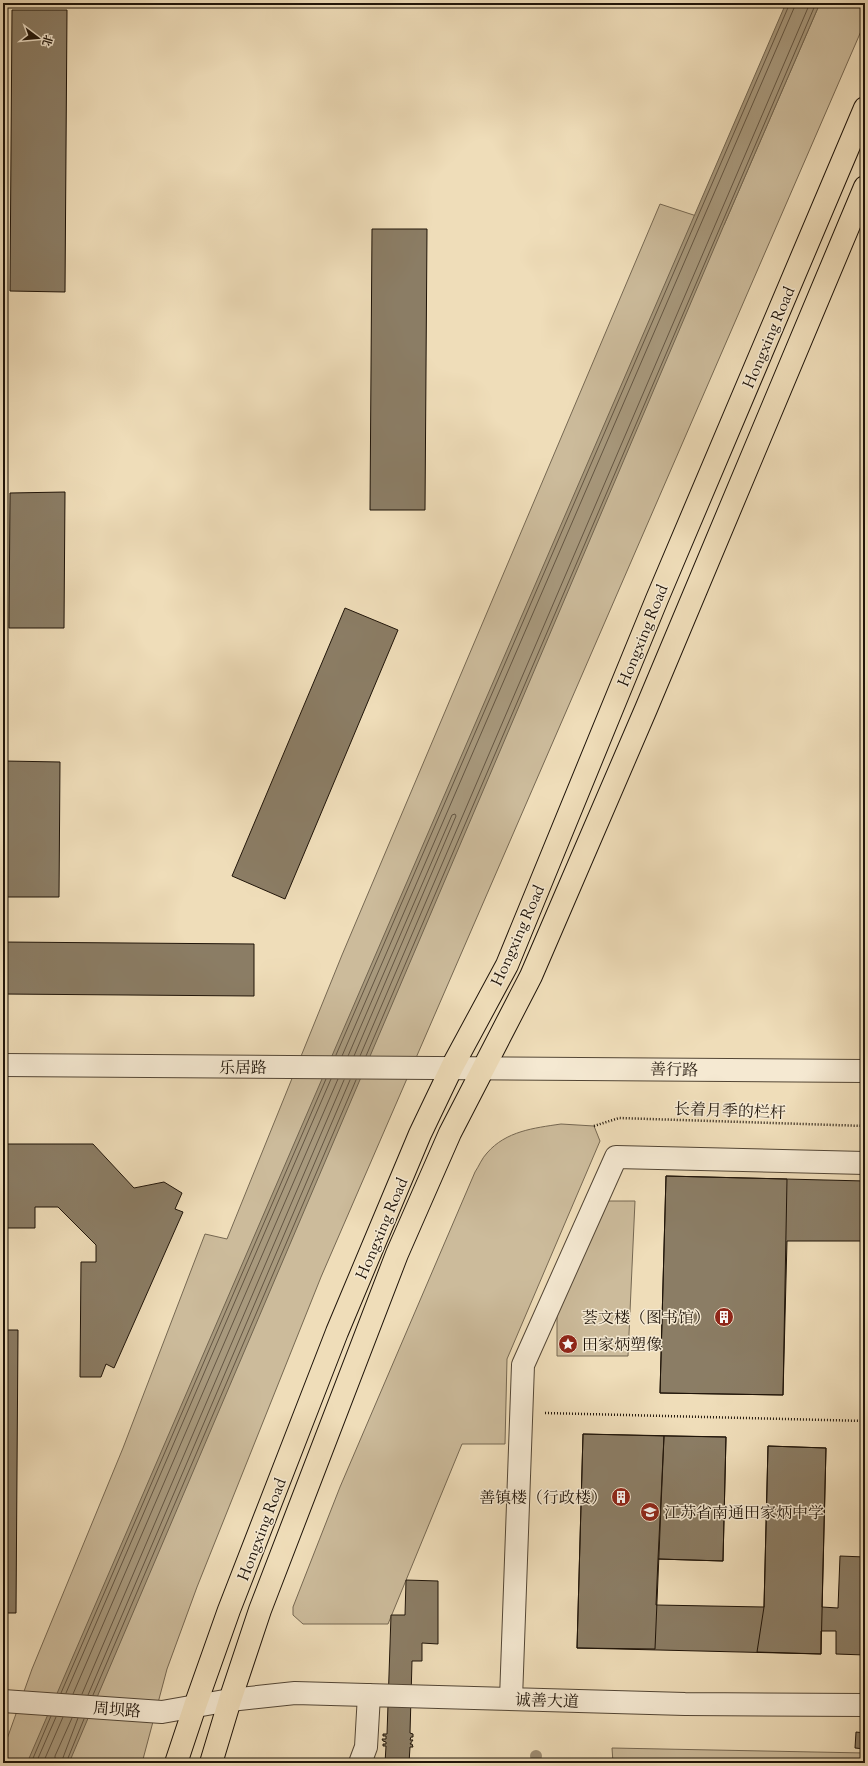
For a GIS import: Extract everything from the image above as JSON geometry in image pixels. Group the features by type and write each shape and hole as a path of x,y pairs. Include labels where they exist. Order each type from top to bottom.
{"main road":[{"name":"Hongxing Road","path":"176,1763 194,1706 229,1610 337,1332 420,1134 452,1067 507,965 656,599 865,108"},
{"name":"Hongxing Road","path":"211,1763 230,1700 266,1596 397,1254 450,1133 531,976 646,709 865,187"}],"street":[{"name":"乐居路","path":"3,1065 309,1068 484,1067"},
{"name":"善行路","path":"484,1067 865,1071"},
{"path":"511,1699 522,1365 616,1156 865,1163"},
{"name":"诚善大道","path":"230,1700 296,1693 685,1704 865,1705"},
{"path":"360,1763 366,1747 369,1695"},
{"name":"周坝路","path":"9,1701 162,1712 230,1700"}],"path":[{"name":"长着月季的栏杆","path":"594,1126 619,1118 865,1126"},
{"path":"521,1412 865,1421"}],"shaded area":[{"path":"820,3 865,3 865,22 321,1277 197,1587 167,1669 142,1763 3,1763 3,1739 7,1739 32,1669 123,1448 205,1234 227,1239 342,955 660,204 724,225"},
{"path":"561,1124 594,1126 600,1141 507,1359 505,1444 462,1444 388,1624 303,1624 293,1615 293,1607 340,1487 475,1172 485,1155 503,1140 512,1135 531,1129"},
{"path":"606,1201 635,1201 628,1356 557,1356 557,1312"},
{"path":"612,1748 865,1753 865,1763 613,1763"}],"water":[{"path":"786,3 820,3 69,1763 27,1763"}],"building":[{"path":"12,10 67,10 65,292 10,291"},
{"path":"372,229 427,229 425,510 370,510"},
{"path":"65,492 64,628 9,628 10,493"},
{"path":"345,608 398,630 285,899 232,876"},
{"path":"5,761 60,762 59,897 4,897"},
{"path":"3,942 254,944 254,996 3,994"},
{"path":"3,1144 93,1144 134,1188 164,1182 182,1193 175,1209 183,1212 114,1368 106,1364 101,1377 80,1377 81,1262 96,1262 96,1245 58,1207 35,1207 35,1228 3,1228"},
{"name":"荟文楼（图书馆）","path":"666,1176 865,1181 865,1241 787,1241 783,1395 660,1393"},
{"name":"荟文楼（图书馆）","path":"666,1176 787,1179 783,1395 660,1393"},
{"path":"3,1330 18,1330 16,1613 3,1613"},
{"path":"583,1434 726,1437 723,1561 658,1559 656,1605 764,1607 768,1446 826,1448 822,1607 838,1608 840,1556 865,1557 865,1655 836,1654 836,1631 821,1631 821,1654 577,1648"},
{"name":"善镇楼（行政楼）","path":"583,1434 664,1436 655,1649 577,1648"},
{"path":"664,1436 726,1437 723,1561 658,1559"},
{"path":"768,1446 826,1448 821,1654 757,1652 764,1607"},
{"path":"406,1580 438,1581 438,1644 422,1643 422,1661 412,1661 410,1733 413,1734 413,1737 411,1737 410,1740 413,1740 410,1744 412,1744 413,1747 410,1747 409,1763 385,1763 386,1746 383,1746 383,1744 386,1744 386,1742 382,1739 386,1739 386,1736 383,1736 383,1734 387,1734 391,1615 405,1615"},
{"path":"856,1732 865,1733 865,1749 855,1748"}],"place":[{"name":"荟文楼（图书馆）","path":"724,1317"},
{"name":"田家炳塑像","path":"568,1344"},
{"name":"善镇楼（行政楼）","path":"621,1497"},
{"name":"江苏省南通田家炳中学","path":"650,1512"}]}
